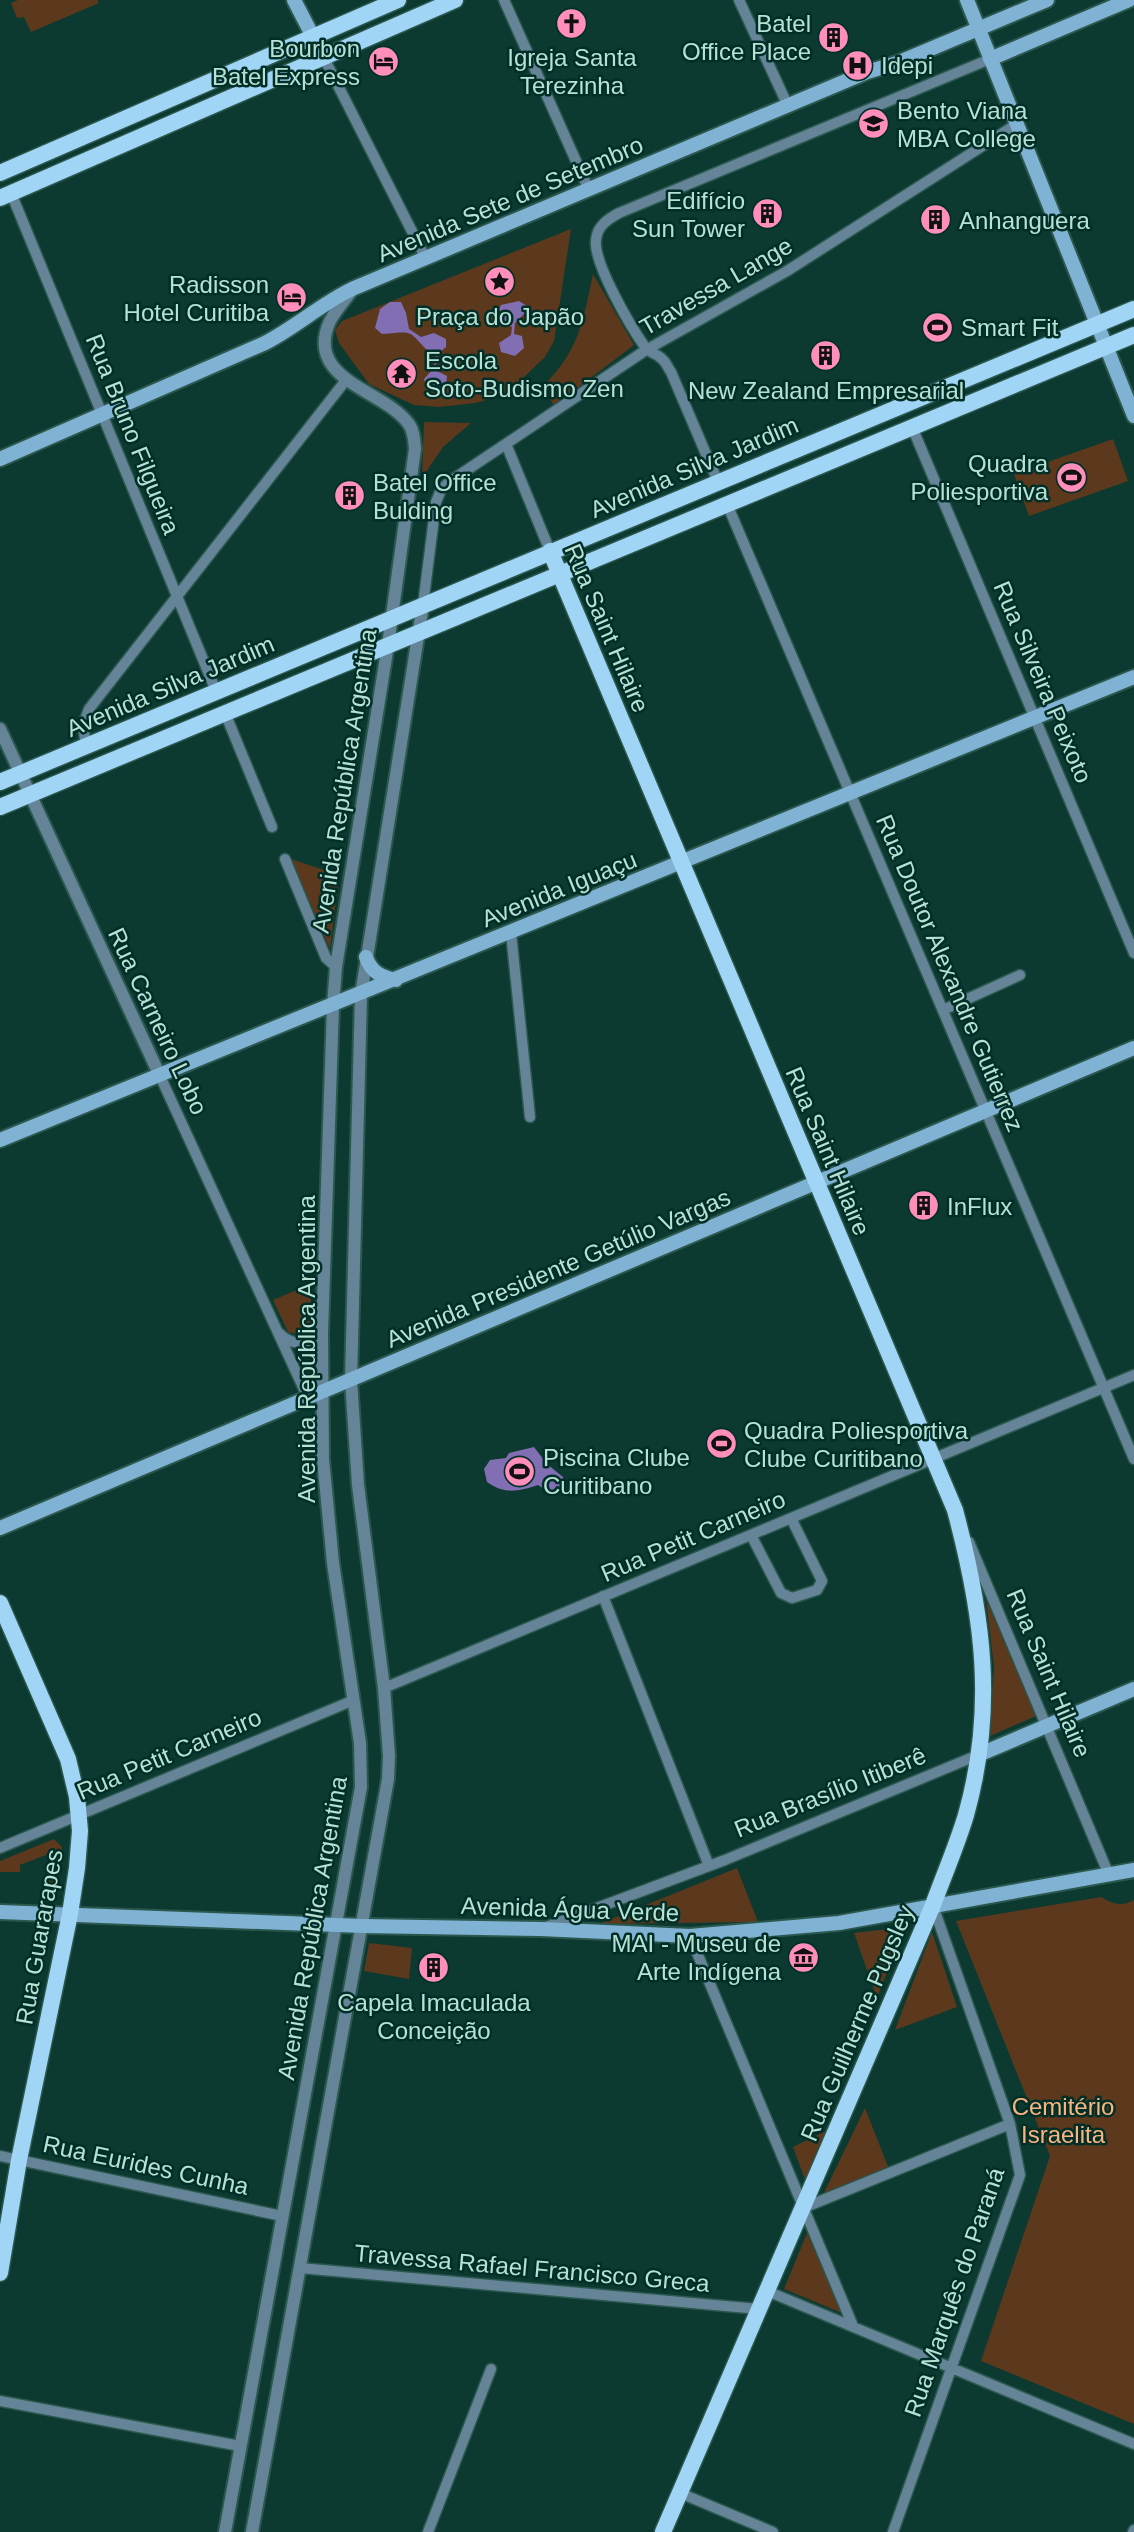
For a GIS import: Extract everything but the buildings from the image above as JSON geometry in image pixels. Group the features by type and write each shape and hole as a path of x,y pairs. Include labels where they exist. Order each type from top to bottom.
{"main road":[{"path":"295,0 324,58"},
{"path":"5,195 456,0"},
{"path":"967,0 1134,415"},
{"name":"Avenida Sete de Setembro","path":"0,459 265,343 290,330 327,301 352,289 867,72 897,63 1047,0"},
{"path":"990,58 1129,0"},
{"path":"1,170 394,2 435,9"},
{"name":"Avenida Silva Jardim","path":"0,782 1134,309"},
{"name":"Avenida Silva Jardim","path":"0,807 1134,335"},
{"path":"956,409 992,368"},
{"path":"845,429 881,440"},
{"name":"Rua Saint Hilaire","path":"550,551 955,1510"},
{"path":"318,649 353,660"},
{"name":"Avenida Iguaçu","path":"0,1140 361,995 1134,677"},
{"path":"366,957 375,973 396,980"},
{"name":"Avenida Presidente Getúlio Vargas","path":"0,1528 1134,1048"},
{"name":"Rua Guilherme Pugsley","path":"663,2532 933,1905 965,1817 978,1755 984,1697 981,1631 976,1596 955,1510"},
{"name":"Rua Guararapes","path":"0,1603 68,1759 79,1815 77,1868 70,1914 19,2160 0,2273"},
{"name":"Rua Brasílio Itiberê","path":"978,1755 1134,1689"},
{"name":"Avenida Água Verde","path":"0,1912 690,1936 814,1926 879,1917 1134,1870"}],"street":[{"path":"504,0 589,190"},
{"path":"740,0 788,106"},
{"path":"324,58 426,259"},
{"path":"718,482 671,372 662,359 646,350 605,276 597,256 596,240 599,229 619,213 990,58"},
{"name":"Travessa Lange","path":"441,491 449,482 646,350 787,271 1017,124"},
{"name":"Rua Bruno Filgueira","path":"5,195 102,415 216,691"},
{"name":"Avenida República Argentina","path":"225,2532 361,1787 361,1754 332,1563 323,1459 322,1333 333,1006 336,967 388,645 415,449 410,425 390,405 346,380 329,359 326,336 331,321 352,289"},
{"path":"86,746 83,725 89,709 346,380"},
{"name":"Rua Silveira Peixoto","path":"912,427 1134,954"},
{"name":"Rua Saint Hilaire","path":"506,444 550,551"},
{"name":"Avenida República Argentina","path":"253,2532 388,1779 384,1688 358,1485 351,1380 361,995 419,632 436,502 441,491"},
{"name":"Rua Doutor Alexandre Gutierrez","path":"727,504 1134,1459"},
{"path":"225,713 272,827"},
{"name":"Rua Carneiro Lobo","path":"0,729 7,756 20,773 30,794 308,1398"},
{"path":"285,859 326,958 336,967"},
{"path":"511,933 530,1117"},
{"path":"943,1010 1020,975"},
{"path":"277,1331 284,1338 304,1343 322,1333"},
{"name":"Rua Petit Carneiro","path":"384,1688 1134,1375"},
{"name":"Rua Saint Hilaire","path":"955,1510 1109,1875"},
{"path":"751,1535 781,1593 792,1598 817,1590 822,1581 791,1518"},
{"path":"603,1596 709,1866"},
{"name":"Rua Petit Carneiro","path":"0,1848 354,1700"},
{"name":"Rua Brasílio Itiberê","path":"541,1929 709,1866 978,1755"},
{"name":"Rua Marquês do Paraná","path":"893,2532 1018,2184 1020,2167 1010,2124 933,1905"},
{"path":"690,1936 853,2326"},
{"path":"802,2209 1010,2124"},
{"name":"Rua Eurides Cunha","path":"0,2156 282,2216"},
{"name":"Travessa Rafael Francisco Greca","path":"300,2269 759,2309"},
{"path":"767,2291 1134,2444"},
{"path":"428,2532 491,2369"},
{"path":"0,2401 240,2446"},
{"path":"680,2493 773,2532"}],"green space":[{"path":"18,0 97,0 99,3 31,32 24,17 17,18 11,3"},
{"name":"Praça do Japão","path":"571,229 554,341 545,357 505,395 475,403 439,407 414,405 369,384 339,343 335,330 342,321"},
{"path":"593,274 634,345 554,406 543,386 572,348 582,321"},
{"path":"424,422 471,423 443,447 422,478"},
{"name":"Quadra Poliesportiva","path":"1113,439 1128,481 1029,516 1014,474"},
{"path":"291,859 339,875 330,949"},
{"path":"311,1284 311,1329 297,1334 288,1332 273,1300"},
{"path":"986,1599 1036,1716 990,1736 994,1667"},
{"path":"54,1839 62,1847 57,1887 49,1882 51,1853 20,1865 20,1872 0,1872 0,1861"},
{"path":"737,1868 758,1922 599,1924"},
{"name":"Cemitério Israelita","path":"1101,1897 1117,1904 1134,1900 1134,2424 981,2361 1050,2156 956,1921"},
{"path":"905,1927 877,1998 854,1933"},
{"path":"932,1932 957,2007 895,2030"},
{"path":"369,1943 412,1948 409,1979 364,1971"},
{"path":"865,2108 889,2169 820,2201"},
{"path":"832,2128 807,2185 793,2147"},
{"path":"807,2233 842,2313 784,2289"}],"shaded area":[{"path":"519,301 527,306 524,314 515,323 514,334 522,336 524,348 515,356 501,352 499,343 511,335 512,327 504,323 499,309 501,305"},
{"path":"390,302 401,302 409,329 421,337 434,333 446,339 446,347 439,353 435,370 447,376 446,386 433,390 426,386 424,379 433,369 436,353 429,352 410,334 382,334 375,328 380,309"},
{"name":"Piscina Clube Curitibano","path":"534,1447 547,1464 563,1477 564,1485 560,1491 548,1492 538,1485 506,1490 487,1482 484,1469 490,1460 506,1458 509,1453"}],"place":[{"name":"Igreja Santa Terezinha","path":"572,23"},
{"name":"Batel Office Place","path":"834,37"},
{"name":"Bourbon Batel Express","path":"383,62"},
{"name":"Idepi","path":"858,65"},
{"name":"Bento Viana MBA College","path":"874,124"},
{"name":"Edifício Sun Tower","path":"768,214"},
{"name":"Anhanguera","path":"936,220"},
{"name":"Praça do Japão","path":"500,282"},
{"name":"Radisson Hotel Curitiba","path":"292,298"},
{"name":"Smart Fit","path":"938,327"},
{"name":"New Zealand Empresarial","path":"826,356"},
{"name":"Escola Soto-Budismo Zen","path":"402,374"},
{"name":"Quadra Poliesportiva","path":"1071,477"},
{"name":"Batel Office Bulding","path":"350,496"},
{"name":"InFlux","path":"924,1206"},
{"name":"Quadra Poliesportiva Clube Curitibano","path":"721,1444"},
{"name":"Piscina Clube Curitibano","path":"520,1471"},
{"name":"MAI - Museu de Arte Indígena","path":"804,1957"},
{"name":"Capela Imaculada Conceição","path":"434,1968"}]}
